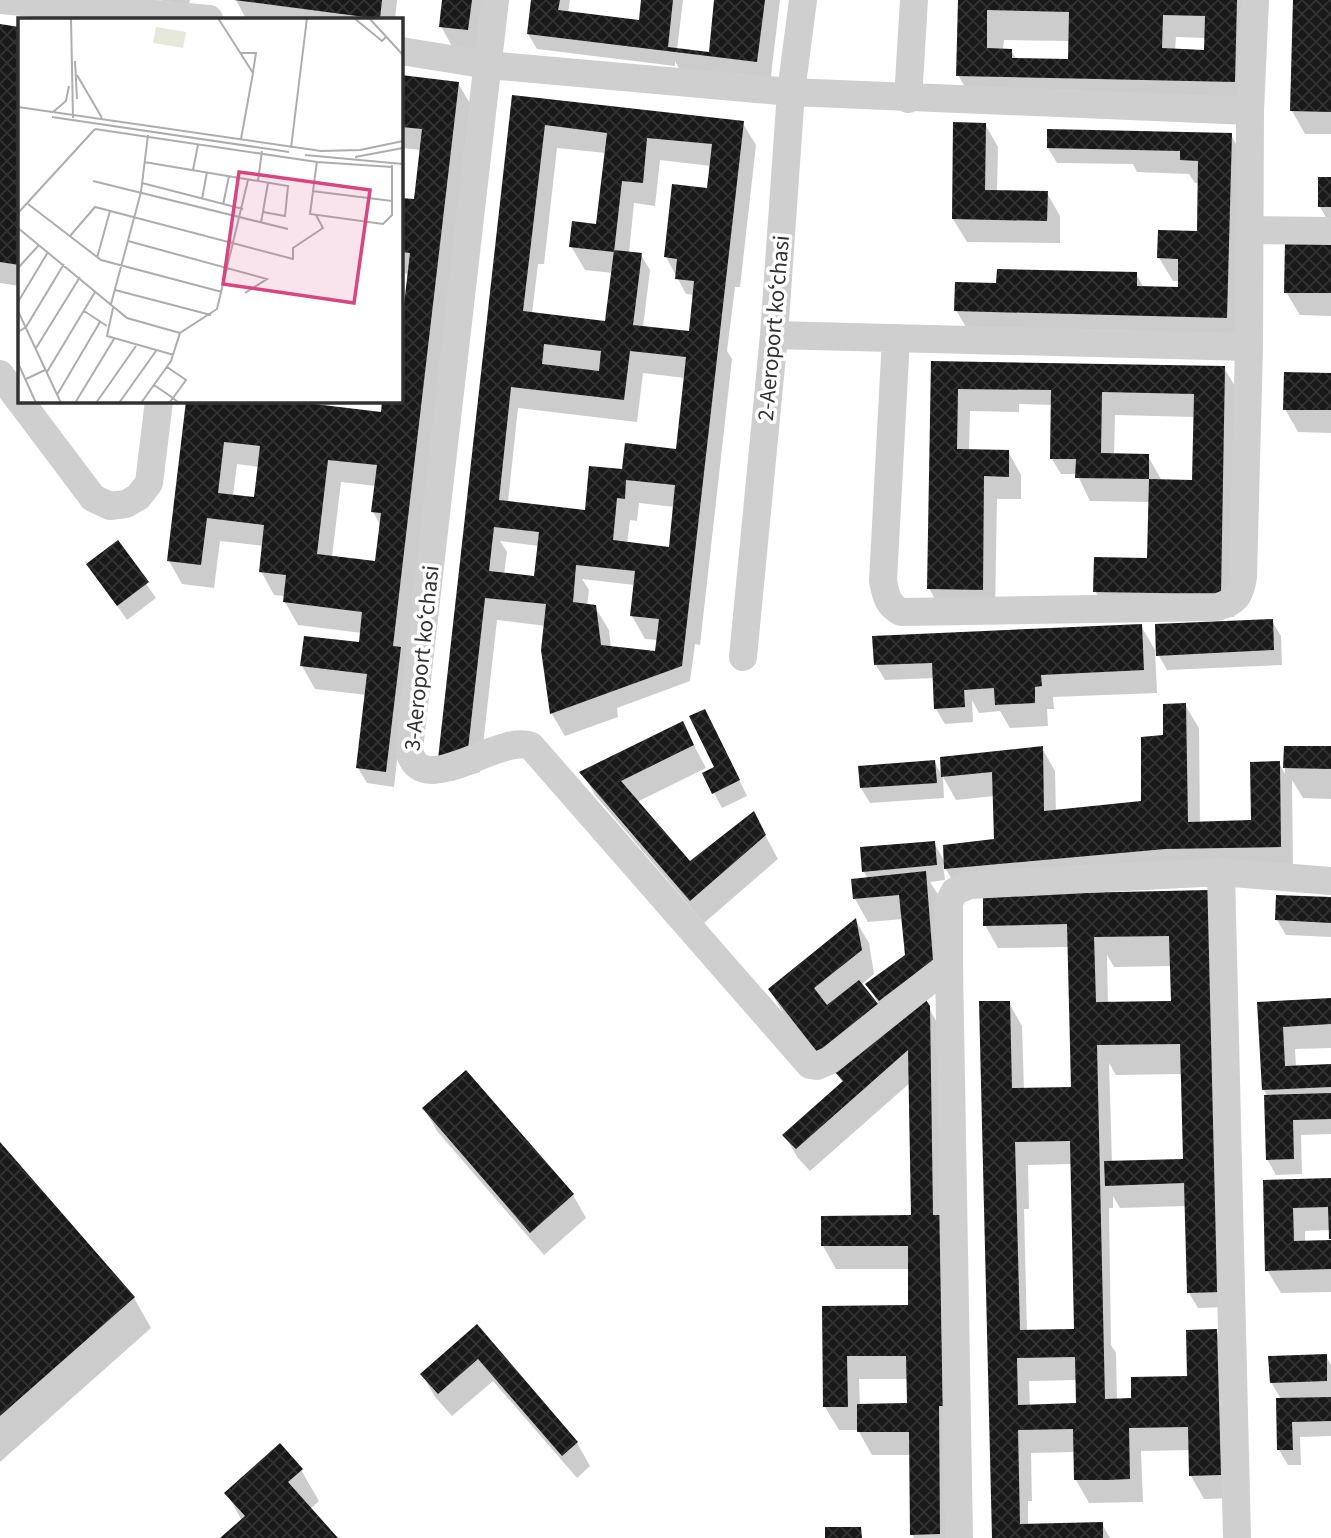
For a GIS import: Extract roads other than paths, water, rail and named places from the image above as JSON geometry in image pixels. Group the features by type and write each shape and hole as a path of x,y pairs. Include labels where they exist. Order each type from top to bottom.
{"street":[{"path":"0,0 205,14"},
{"name":"3-Aeroport koʻchasi","path":"495,0 409,749 411,762 418,768 429,770 517,744 531,746 810,1065 817,1066 830,1060 949,965"},
{"name":"2-Aeroport koʻchasi","path":"743,657 774,335 792,92 803,0"},
{"path":"908,99 914,0"},
{"path":"896,338 883,581 887,599 893,608 901,612 1217,607 1233,603 1240,593 1243,577 1249,347 1250,111 1255,0"},
{"path":"402,51 488,65 792,92 908,99 1250,111"},
{"path":"1249,230 1331,231"},
{"path":"774,335 1249,347"},
{"path":"0,374 18,397"},
{"path":"21,402 93,498 110,506 126,504 138,498 149,483 159,402"},
{"path":"1221,872 1237,1538"},
{"path":"958,1538 949,965 949,902 955,891 970,885 1221,872 1331,881"}]}
